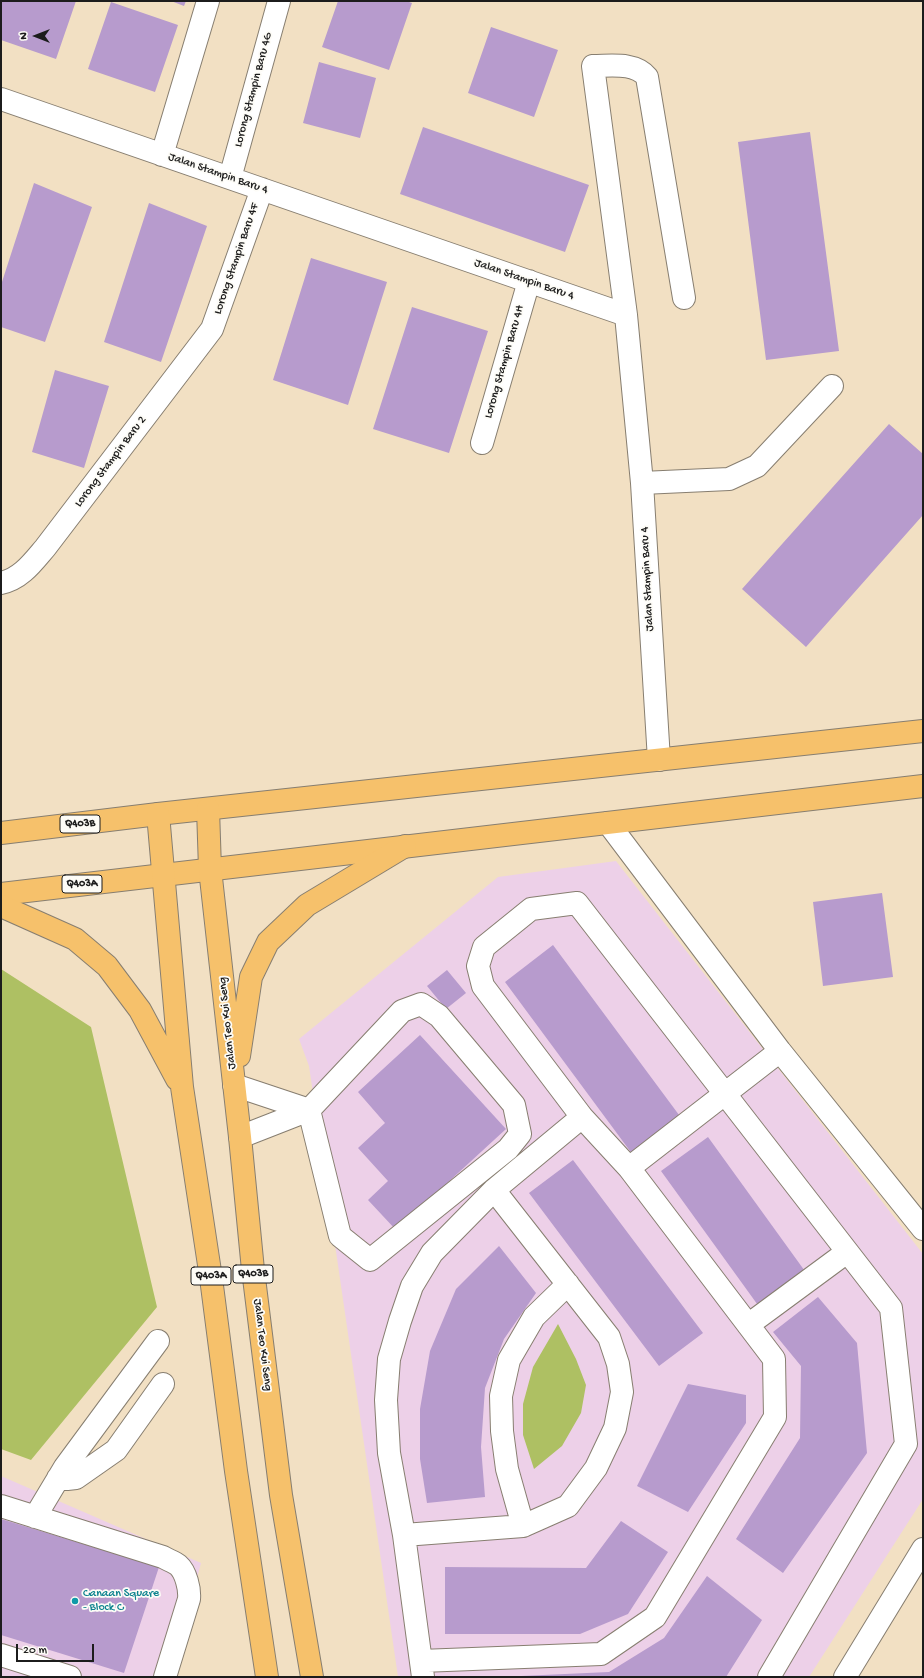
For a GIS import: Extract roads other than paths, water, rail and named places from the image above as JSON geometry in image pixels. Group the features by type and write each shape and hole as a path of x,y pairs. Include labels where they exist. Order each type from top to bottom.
{"main road":[{"path":"158,814 923,731"},
{"path":"163,874 923,786"},
{"name":"Q403B","path":"208,809 210,869"},
{"name":"Q403B","path":"1,833 158,814"},
{"name":"Q403A","path":"158,814 182,1087 211,1278 236,1471 267,1677"},
{"path":"234,1085 251,977 268,942 307,905 405,846"},
{"name":"Jalan Teo Kui Seng","path":"210,869 240,1137 253,1270 281,1495 312,1677"},
{"name":"Q403A","path":"1,894 163,874"},
{"path":"1,906 75,939 107,966 140,1010 182,1087"}],"street":[{"path":"162,155 208,1"},
{"name":"Lorong Stampin Baru 4G","path":"230,178 279,1"},
{"path":"626,316 593,66 633,67 642,71 647,77 684,298"},
{"name":"Jalan Stampin Baru 4","path":"1,99 529,281 626,316 642,483 659,760"},
{"name":"Lorong Stampin Baru 4F","path":"212,329 262,189"},
{"name":"Lorong Stampin Baru 4H","path":"482,443 529,281"},
{"name":"Lorong Stampin Baru 2","path":"1,583 11,581 28,568 45,548 212,329"},
{"path":"642,483 729,479 757,466 832,386"},
{"path":"608,823 780,1051 923,1229"},
{"path":"582,1117 494,1190 432,1253 412,1286 400,1321 389,1360 386,1400 389,1453 404,1535 422,1669 601,1654 655,1617 775,1417 774,1360 629,1168 582,1117 483,986 478,966 484,947 531,909 577,903 891,1308 906,1444 769,1677"},
{"path":"240,1137 309,1110 402,1011 421,1004 439,1016 514,1105 520,1134 508,1149 370,1260 340,1236 309,1110"},
{"path":"629,1168 724,1092 780,1051"},
{"path":"234,1085 309,1110"},
{"path":"404,1535 523,1526 568,1506 596,1468 615,1428 622,1392 618,1364 609,1337 494,1190"},
{"path":"748,1325 847,1252"},
{"path":"523,1526 507,1468 502,1432 502,1396 509,1360 534,1317 568,1284"},
{"path":"35,1517 58,1478 158,1341"},
{"path":"58,1478 67,1480 76,1478 116,1450 163,1384"},
{"path":"1,1506 163,1557 177,1564 190,1591 189,1599 165,1677"},
{"path":"845,1677 923,1550"},
{"path":"1,1655 70,1677"}],"place":[{"name":"Canaan Square - Block C","path":"75,1601"}]}
